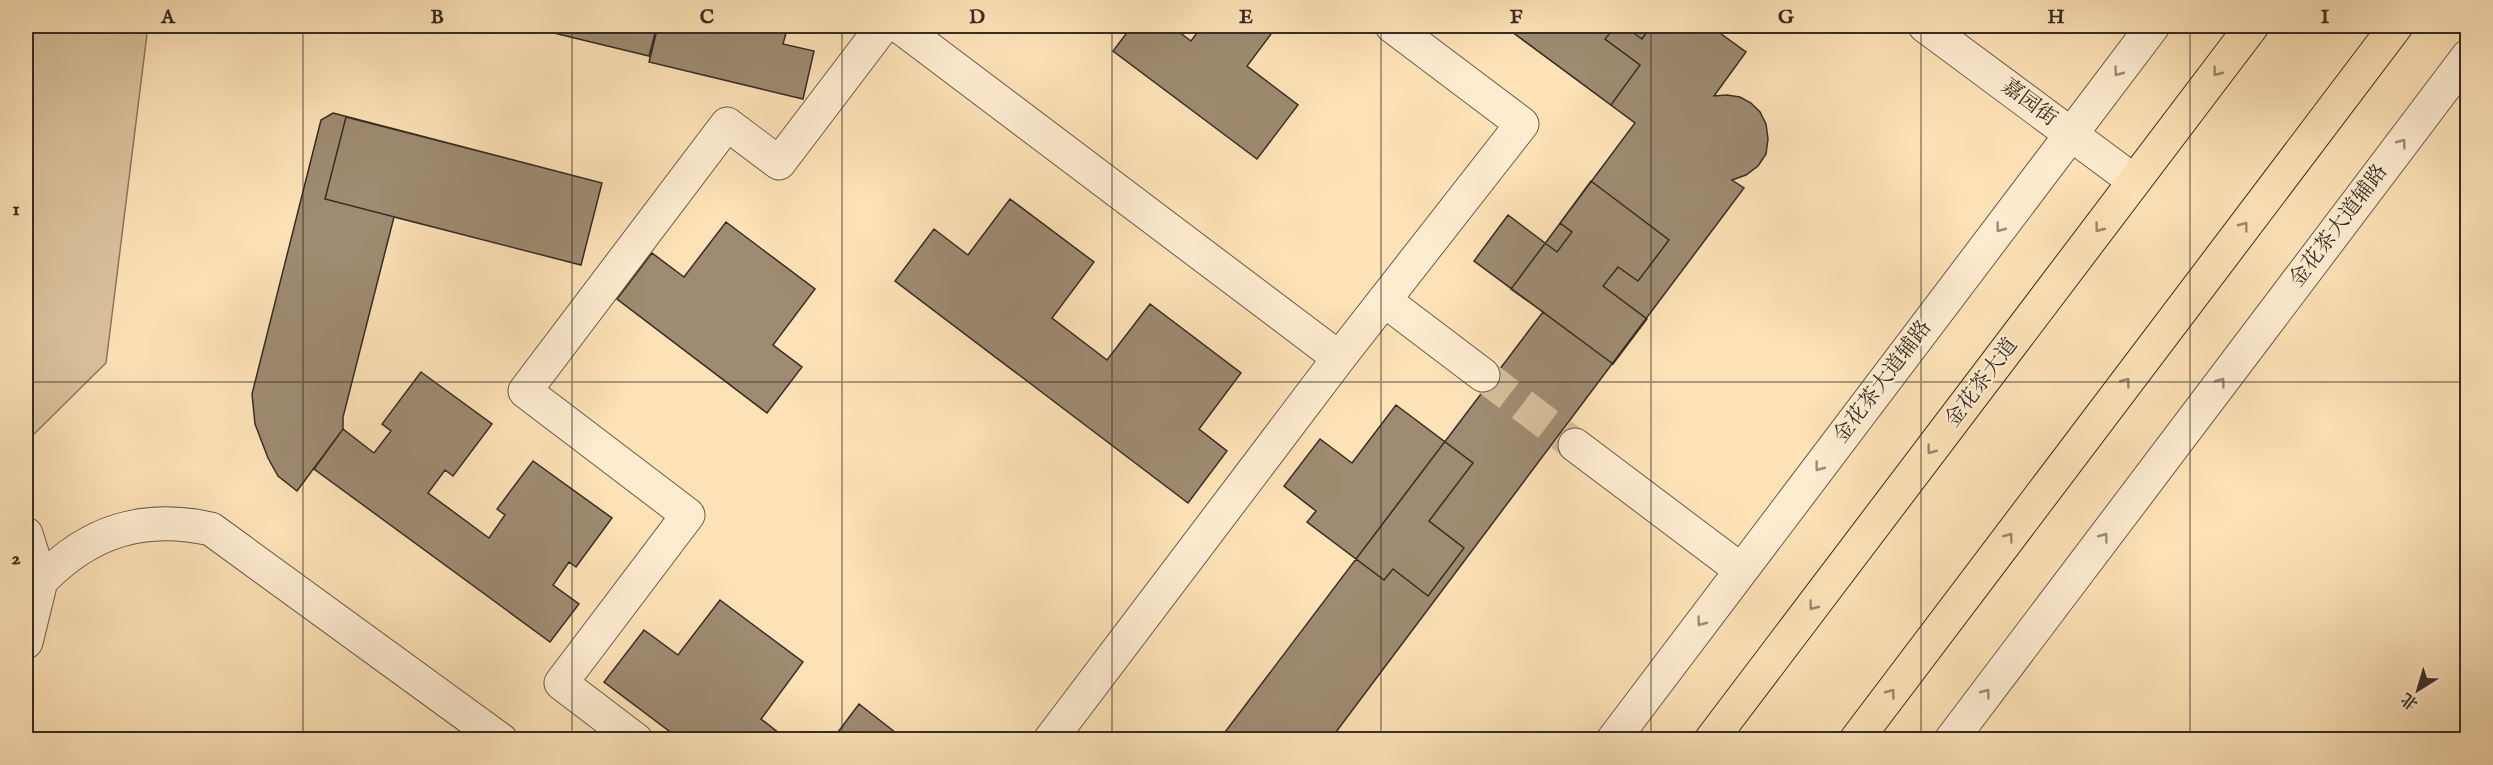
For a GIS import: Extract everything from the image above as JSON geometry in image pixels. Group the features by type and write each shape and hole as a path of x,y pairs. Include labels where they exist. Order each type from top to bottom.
{"highway":[{"name":"金花茶大道","path":"1711,740 2252,26"},
{"path":"1856,740 2396,26"}],"street":[{"path":"636,740 561,683 688,515 525,391 727,124 779,163 883,26"},
{"path":"900,26 1339,358"},
{"path":"1050,740 1339,358 1522,124 1392,26"},
{"name":"嘉园街","path":"1925,26 2134,181"},
{"name":"金花茶大道辅路","path":"1613,740 2153,26"},
{"name":"金花茶大道辅路","path":"1951,740 2468,56"},
{"path":"1384,300 1483,375"},
{"path":"1575,445 1741,570"},
{"path":"26,642 41,581 61,560 86,544 112,532 141,525 188,524 212,529 501,740"},
{"path":"26,534 41,581"}],"shaded area":[{"path":"26,26 148,26 106,363 26,442"}],"building":[{"path":"525,26 657,26 649,56"},
{"path":"525,26 657,26 649,56"},
{"path":"658,26 788,26 783,44 814,51 803,99 649,62"},
{"path":"1132,26 1171,26 1191,41 1202,26 1277,26 1247,66 1298,105 1257,159 1113,51"},
{"path":"1504,26 1710,26 1746,52 1714,96 1740,97 1760,112 1766,124 1768,139 1766,154 1758,166 1746,175 1732,180 1744,188 1330,740 1219,740 1543,312 1511,289 1635,123"},
{"path":"1504,26 1616,26 1605,39 1640,65 1611,105"},
{"path":"1624,26 1651,26 1642,39"},
{"path":"333,113 602,183 581,265 394,217 343,417 343,429 297,491 278,476 268,458 255,424 252,394 321,120"},
{"path":"346,117 602,183 581,265 325,199"},
{"path":"1591,181 1669,240 1638,281 1618,267 1603,286 1647,319 1613,364 1474,261 1508,215 1557,252 1572,232 1560,223"},
{"path":"1010,199 1094,262 1052,318 1107,360 1150,304 1241,373 1199,429 1227,451 1188,503 895,281 934,229 968,255"},
{"path":"726,222 815,289 773,345 802,367 767,413 617,299 652,253 684,277"},
{"path":"421,372 492,424 453,476 445,470 428,493 489,538 505,515 497,509 533,461 612,518 576,567 569,562 553,585 579,604 550,642 314,469 343,429 374,453 391,431 382,424"},
{"path":"1396,405 1473,463 1429,521 1464,548 1428,596 1393,569 1384,580 1307,522 1316,511 1284,486 1320,439 1352,463"},
{"path":"720,600 803,662 761,719 788,740 681,740 604,682 644,630 678,655"},
{"path":"859,704 905,740 832,740"}],"tunnel":[{"path":"1483,375 1575,445"}]}
